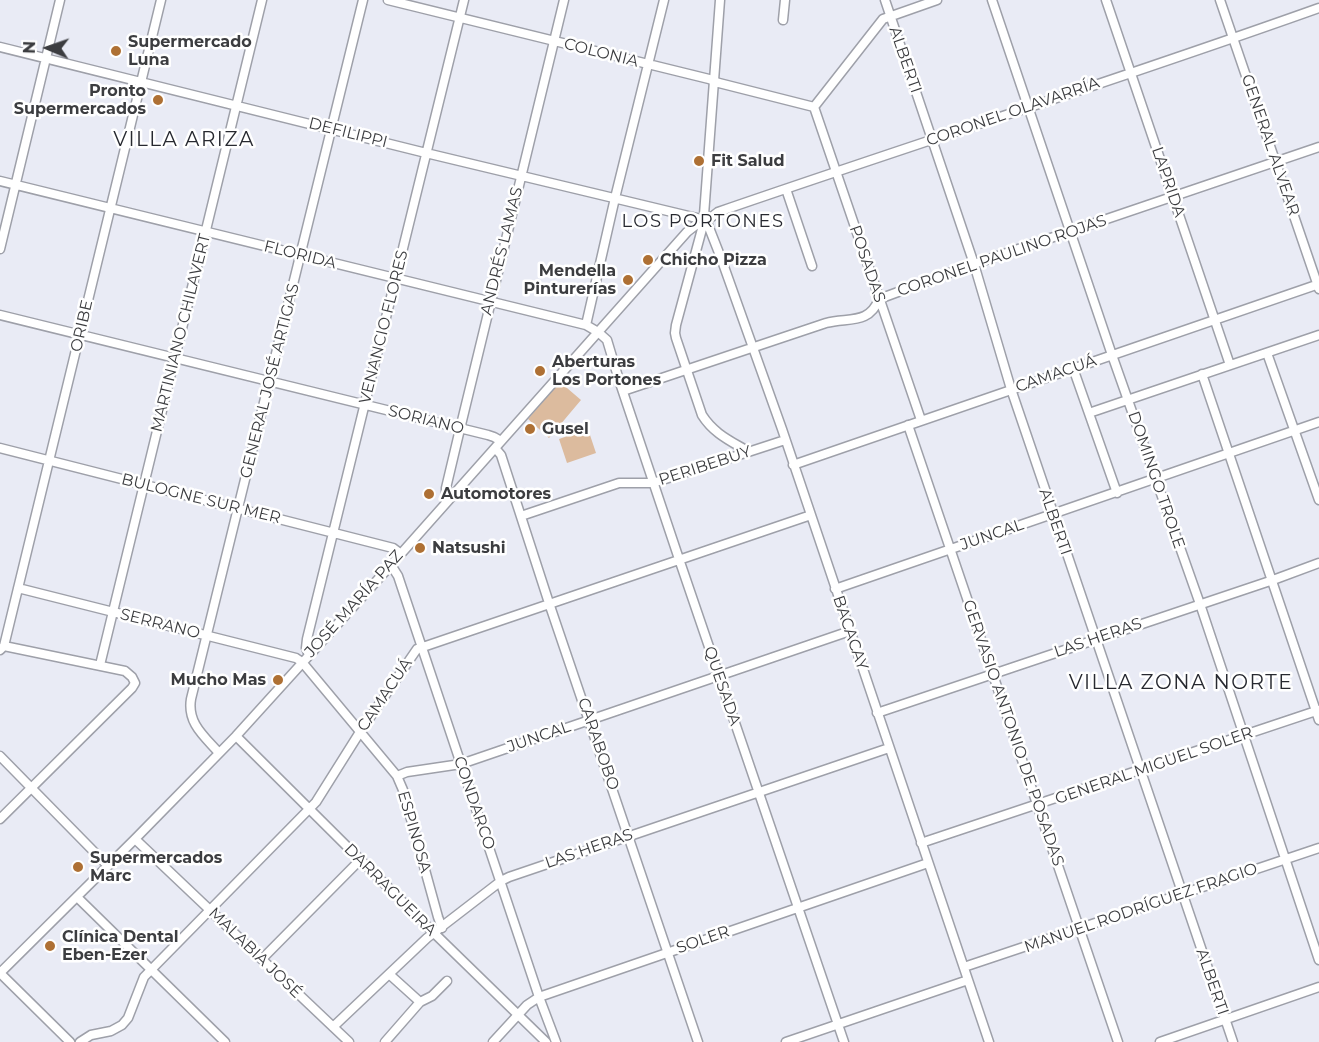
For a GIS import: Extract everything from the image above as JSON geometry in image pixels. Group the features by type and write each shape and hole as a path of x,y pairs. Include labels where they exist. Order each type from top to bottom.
{"street":[{"path":"0,249 60,0"},
{"name":"ORIBE","path":"2,648 50,460 161,0"},
{"name":"MARTINIANO CHILAVERT","path":"100,665 262,0"},
{"name":"GENERAL JOSÉ ARTIGAS","path":"219,753 193,722 190,707 363,0"},
{"name":"COLONIA","path":"388,0 814,106"},
{"name":"VENANCIO FLORES","path":"309,655 306,648 307,639 464,0"},
{"name":"ANDRÉS LAMAS","path":"446,502 446,488 564,0"},
{"path":"586,325 664,0"},
{"path":"720,0 703,222 675,333 702,415 720,435 749,452"},
{"path":"783,20 785,0"},
{"name":"ALBERTI","path":"885,0 974,264 1011,389 1053,515 1233,1042"},
{"path":"814,106 883,20 938,0"},
{"name":"DOMINGO TROLE","path":"992,0 1112,355 1200,604 1319,960"},
{"name":"LAPRIDA","path":"1106,0 1230,365"},
{"name":"GENERAL ALVEAR","path":"1220,0 1318,286"},
{"name":"CORONEL OLAVARRÍA","path":"703,222 718,212 836,171 1233,39 1319,8"},
{"name":"DEFILIPPI","path":"0,47 615,198 703,222"},
{"name":"POSADAS","path":"814,106 921,420"},
{"name":"CORONEL PAULINO ROJAS","path":"623,391 826,323 863,317 874,310 879,299 974,264 1319,147"},
{"name":"FLORIDA","path":"0,181 586,325 598,332"},
{"path":"786,189 812,266"},
{"name":"JOSÉ MARÍA PAZ","path":"0,973 236,736 392,565 687,232 703,222"},
{"name":"BACACAY","path":"703,222 722,258 989,1042"},
{"name":"CAMACUÁ","path":"793,465 1215,319 1318,286"},
{"name":"SORIANO","path":"0,315 494,437 498,444"},
{"name":"QUESADA","path":"598,332 607,340 653,483 844,1042"},
{"path":"1089,413 1319,335"},
{"path":"1268,352 1319,500"},
{"path":"1073,368 1117,493"},
{"path":"1202,374 1318,714"},
{"name":"JUNCAL","path":"835,589 1319,422"},
{"name":"GERVASIO ANTONIO DE POSADAS","path":"908,425 1118,1042"},
{"name":"PERIBEBUY","path":"521,516 619,483 653,483 785,440"},
{"name":"CARABOBO","path":"498,444 549,603 698,1042"},
{"name":"BULOGNE SUR MER","path":"0,448 334,532 393,548 401,554"},
{"name":"CAMACUÁ","path":"80,1042 91,1035 111,1031 122,1025 128,1018 144,977 309,810 414,652 421,646 811,515"},
{"name":"LAS HERAS","path":"877,713 1319,563"},
{"name":"CONDARCO","path":"392,565 398,576 556,1042"},
{"name":"SERRANO","path":"18,588 296,658 302,662"},
{"name":"JUNCAL","path":"397,776 407,772 461,764 850,631"},
{"path":"0,819 135,683 128,673 100,665 2,648"},
{"name":"ESPINOSA","path":"302,662 397,776 442,928"},
{"name":"GENERAL MIGUEL SOLER","path":"921,843 1243,736 1318,714"},
{"name":"DARRAGUEIRA","path":"236,736 546,1042"},
{"name":"LAS HERAS","path":"333,1027 428,938 501,881 629,835 889,748"},
{"path":"0,756 108,866"},
{"name":"MALABIA JOSÉ","path":"135,839 349,1042"},
{"name":"MANUEL RODRÍGUEZ FRAGIO","path":"964,967 1319,848"},
{"path":"262,959 360,860"},
{"name":"SOLER","path":"493,1042 527,1005 539,997 928,863"},
{"path":"77,897 225,1042"},
{"path":"0,973 70,1042"},
{"path":"389,974 420,1002"},
{"path":"786,1042 968,980"},
{"path":"385,1042 420,1002 432,996 447,981"},
{"path":"1160,1042 1319,987"}],"shaded area":[{"path":"560,382 581,400 549,438 528,419"},
{"path":"588,429 596,453 567,463 559,439"}],"place":[{"name":"Supermercado Luna","path":"116,51"},
{"name":"Pronto Supermercados","path":"158,100"},
{"name":"Fit Salud","path":"699,161"},
{"name":"Chicho Pizza","path":"648,260"},
{"name":"Mendella Pinturerías","path":"628,280"},
{"name":"Aberturas Los Portones","path":"540,371"},
{"name":"Gusel","path":"530,429"},
{"name":"Automotores","path":"429,494"},
{"name":"Natsushi","path":"420,548"},
{"name":"Mucho Mas","path":"278,680"},
{"name":"Supermercados Marc","path":"78,867"},
{"name":"Clínica Dental Eben-Ezer","path":"50,946"}],"district":[{"name":"VILLA ARIZA","path":"184,140"},
{"name":"LOS PORTONES","path":"703,222"},
{"name":"VILLA ZONA NORTE","path":"1181,683"}]}
